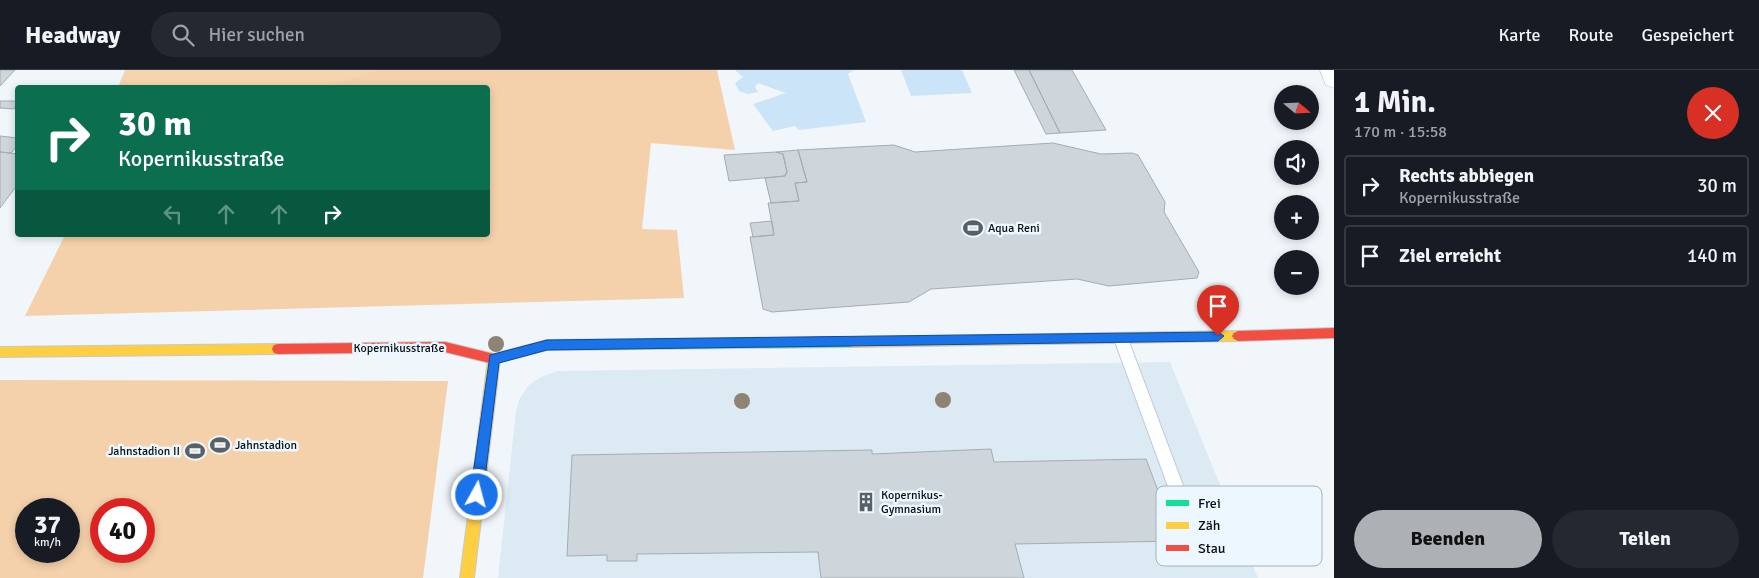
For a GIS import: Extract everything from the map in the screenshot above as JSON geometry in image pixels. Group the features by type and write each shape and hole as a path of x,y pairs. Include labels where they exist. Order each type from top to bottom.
{"street":[{"path":"1331,70 1334,80"},
{"name":"Kopernikusstraße","path":"0,352 445,347 494,359 547,345 1121,339 1334,333"},
{"path":"467,578 494,359"}],"lane":[{"path":"1121,339 1176,486"}],"shaded area":[{"path":"125,70 379,70 330,85 119,85"},
{"path":"363,70 717,70 735,150 651,143 642,229 677,230 684,298 25,316 64,237 490,237 490,85 318,85"},
{"path":"1170,362 1221,486 1156,486 1156,566 1253,566 1258,578 498,578 516,411 520,398 529,385 541,377 557,371"},
{"name":"Jahnstadion II","path":"0,380 448,381 423,578 0,578"}],"water":[{"path":"735,70 854,70 848,74 866,122 799,130 795,126 773,131 753,104 786,93 758,83 755,87 758,92 748,94 739,91 735,83 743,77"},
{"path":"901,70 962,70 972,93 911,96"}],"building":[{"path":"0,70 15,70 0,86"},
{"path":"1014,70 1029,70 1060,133 1046,134"},
{"path":"1029,70 1072,70 1106,130 1060,133"},
{"path":"0,101 15,101 14,109 0,108"},
{"path":"0,136 15,138 15,148 11,153 0,152"},
{"name":"Aqua Reni","path":"1053,143 1101,154 1132,153 1138,155 1165,202 1164,212 1199,272 1197,278 1109,286 1077,279 931,289 909,302 772,312 763,309 750,237 774,235 768,203 799,201 795,183 807,182 798,150 894,145 915,152"},
{"path":"798,150 807,182 795,183 799,201 771,203 765,178 785,176 787,172 783,154 776,152"},
{"path":"0,152 15,154 15,188 0,208"},
{"path":"776,152 783,154 787,172 785,176 729,181 724,155"},
{"path":"772,221 774,235 753,237 750,223"},
{"name":"Kopernikus- Gymnasium","path":"991,449 994,462 1146,459 1156,486 1156,541 1015,544 1024,578 821,578 818,552 637,554 637,561 607,561 607,555 567,556 572,455 872,450 872,454"}],"traffic: fast":[{"path":"547,345 853,342"}],"traffic: slow":[{"path":"853,342 1238,336"},
{"path":"0,352 278,349"},
{"path":"467,578 494,359"}],"traffic: jam":[{"path":"1238,336 1334,333"},
{"path":"278,349 445,347 494,359 547,345"}],"place":[{"name":"Aqua Reni","path":"973,228"},
{"name":"Jahnstadion","path":"220,445"},
{"name":"Jahnstadion II","path":"195,451"},
{"name":"Kopernikus- Gymnasium","path":"866,502"}],"route":[{"path":"477,495 494,359 547,345 698,342 1083,340 1218,336"}]}
